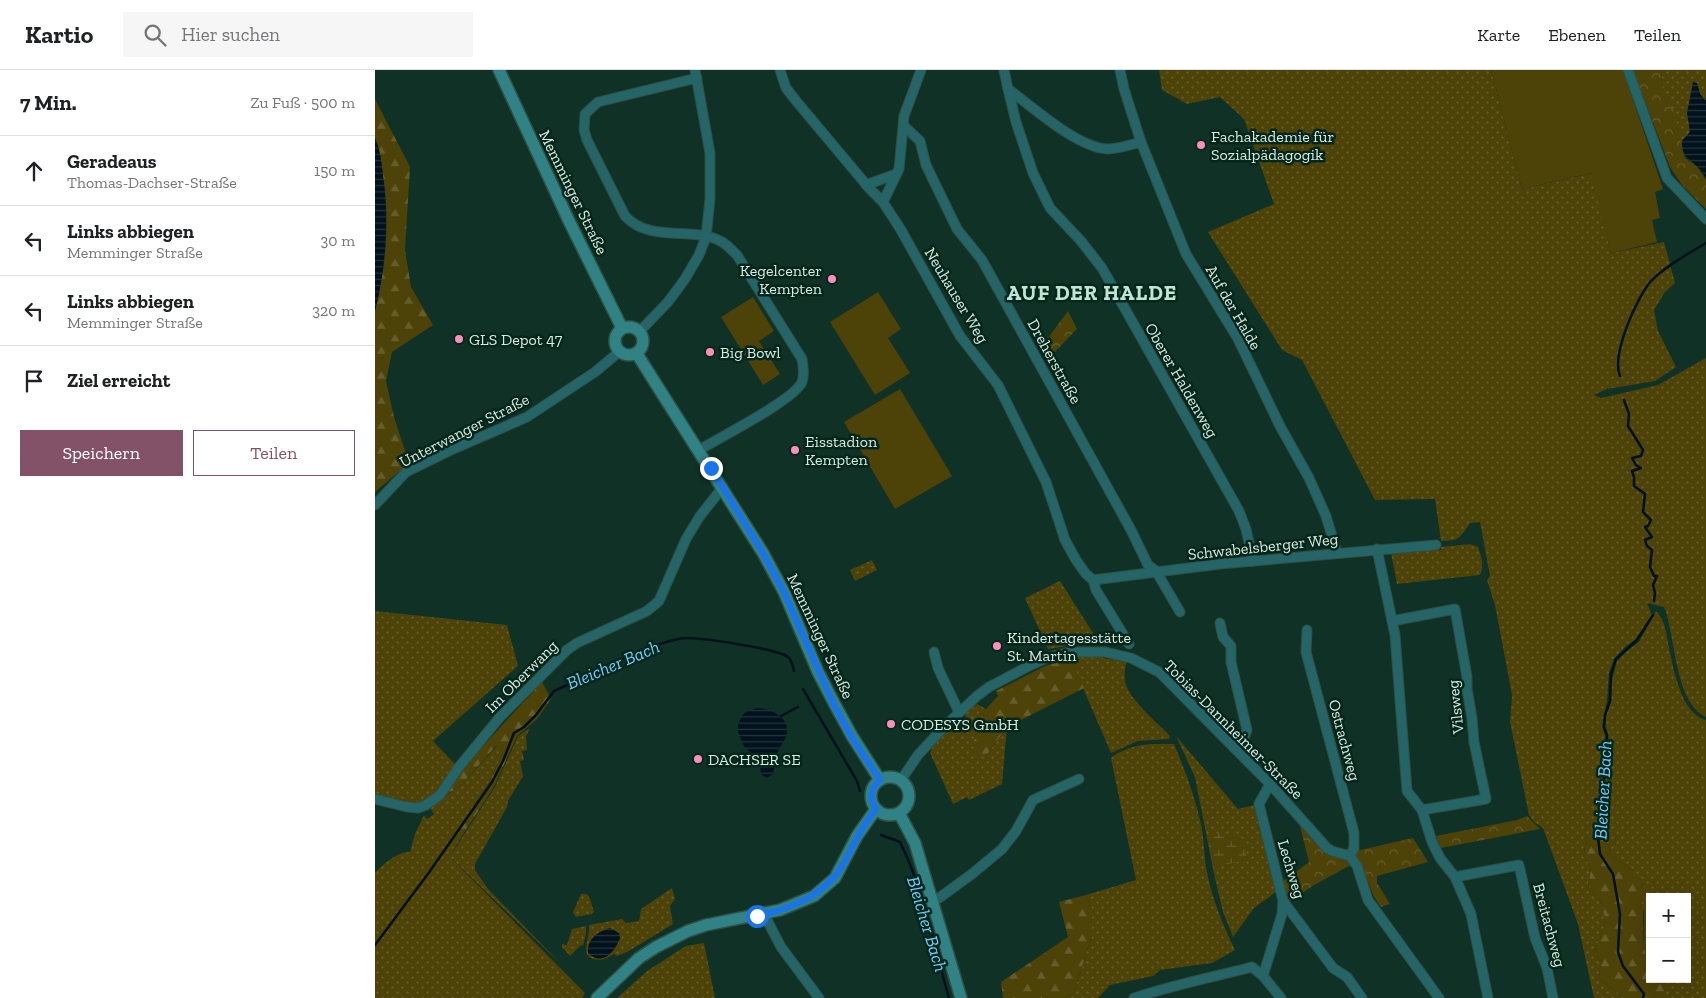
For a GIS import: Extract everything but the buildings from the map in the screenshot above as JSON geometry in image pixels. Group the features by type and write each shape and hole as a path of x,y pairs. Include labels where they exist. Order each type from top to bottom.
{"main road":[{"name":"Memminger Straße","path":"499,70 565,212 622,328"},
{"path":"631,327 640,331 643,337 643,345 637,354 626,355 619,352 615,345 615,339 622,328 631,327"},
{"name":"Memminger Straße","path":"637,354 723,487 763,553 784,592 833,703 851,736 880,780"},
{"path":"890,777 901,780 909,791 905,809 899,813 887,815 876,809 871,797 875,784 880,780 890,777"},
{"path":"597,998 639,958 687,931 706,925 765,914 794,905 814,896 835,878 861,830 876,809"},
{"path":"899,813 915,843 961,998"}],"street":[{"name":"Neuhauser Weg","path":"780,70 786,88 866,185 883,202 901,230 960,336 991,375 1007,401 1046,482 1065,540 1081,567 1093,580"},
{"path":"883,202 899,168 904,116 921,70"},
{"name":"Oberer Haldenweg","path":"1004,70 1015,122 1033,173 1050,208 1081,241 1102,268 1237,507 1246,529 1253,561"},
{"name":"Auf der Halde","path":"1120,70 1123,89 1141,142 1186,254 1238,339 1280,426 1309,478 1326,516 1337,553"},
{"path":"1628,70 1667,178 1706,220"},
{"path":"640,331 668,302 685,279 699,255 706,237 710,190 710,153 696,74 598,102 585,114 584,130 587,140 625,216 631,223 651,231 706,237 723,243 737,255 802,359 804,374 802,382 790,396 699,450"},
{"path":"1008,89 1066,132 1095,147 1115,148 1141,142"},
{"name":"Dreherstraße","path":"904,126 920,141 926,165 957,230 982,260 1131,530 1148,565 1156,571 1180,612"},
{"path":"866,185 896,174"},
{"name":"Unterwanger Straße","path":"375,505 406,472 434,457 527,417 595,372 619,352"},
{"name":"Im Oberwang","path":"375,799 407,807 418,808 426,805 440,795 459,767 500,717 567,650 577,643 647,610 659,600 686,539 700,516 723,487"},
{"name":"Schwabelsberger Weg","path":"1093,580 1156,571 1253,561 1436,545"},
{"path":"1377,549 1395,635 1405,743 1407,791 1422,810 1432,842 1440,858 1455,877 1471,914 1488,998"},
{"path":"1093,580 1096,590 1129,644"},
{"name":"Vilsweg","path":"1392,621 1455,609 1467,677 1474,742 1486,800 1422,810"},
{"path":"1220,624 1223,637 1231,646 1231,662 1247,730 1244,738 1234,748"},
{"name":"Ostrachweg","path":"1307,630 1306,652 1353,833 1354,848 1350,856"},
{"path":"934,652 938,668 959,712"},
{"name":"Tobias-Dannheimer-Straße","path":"901,780 918,755 959,712 996,683 1049,657 1070,652 1105,652 1131,658 1159,672 1270,784 1327,848 1350,856"},
{"path":"932,900 939,898 972,874 1002,848 1016,831 1033,800 1079,779"},
{"name":"Lechweg","path":"1270,784 1259,804 1283,902 1333,968 1347,977 1362,998"},
{"path":"1350,856 1357,866 1368,900 1439,998"},
{"name":"Breitachweg","path":"1455,877 1519,865 1535,938 1547,968 1553,998"},
{"path":"1263,976 1283,902"},
{"path":"765,914 781,947 819,998"},
{"path":"1134,998 1252,967 1263,976 1281,998"}],"green space":[{"path":"1159,70 1491,70 1522,189 1592,173 1611,253 1664,242 1675,283 1665,292 1654,310 1658,331 1676,367 1655,381 1607,389 1594,395 1601,398 1658,385 1706,358 1706,717 1695,709 1682,683 1664,607 1647,603 1652,615 1635,640 1626,646 1614,659 1609,673 1602,727 1605,735 1605,749 1593,832 1586,838 1584,855 1591,868 1588,887 1600,901 1606,922 1595,950 1602,962 1599,971 1600,979 1624,998 1594,998 1578,924 1543,828 1534,822 1529,815 1510,722 1512,695 1495,605 1487,580 1490,576 1480,522 1470,523 1459,538 1441,541 1435,499 1375,500 1302,360 1282,350 1208,232 1274,204 1244,119 1220,97 1187,104 1162,90"},
{"path":"1491,70 1623,70 1663,189 1655,192 1660,218 1652,220 1657,242 1611,253 1591,173 1522,189"},
{"path":"1633,70 1662,70 1661,83 1675,115 1681,148 1685,158 1697,167 1706,180 1706,209 1682,185 1670,167"},
{"path":"1662,70 1706,70 1706,101 1700,94 1697,83 1689,126 1690,132 1682,141 1688,158 1683,153 1681,141 1661,83"},
{"path":"375,99 410,167 405,250 411,287 433,325 392,352 386,381 394,417 409,463 375,492 375,311 384,266 387,220 384,183 375,137"},
{"path":"878,292 901,329 888,338 910,373 875,395 830,322"},
{"path":"753,297 774,331 759,341 780,374 763,385 721,317"},
{"path":"1068,311 1077,329 1048,359 1040,349"},
{"path":"900,389 952,476 895,509 844,422"},
{"path":"1470,544 1478,547 1482,565 1480,575 1397,584 1391,553 1428,548 1431,550 1441,550 1441,547"},
{"path":"872,560 877,570 855,581 850,570"},
{"path":"1060,581 1100,644 1048,649 1025,598"},
{"path":"375,611 507,625 518,666 433,741 456,765 437,793 419,805 375,796"},
{"path":"1656,611 1665,626 1675,676 1684,699 1697,716 1706,720 1706,998 1667,998 1662,983 1691,983 1691,893 1646,893 1646,956 1644,913 1633,871 1611,855 1603,830 1604,780 1608,749 1608,734 1605,727 1606,715 1611,701 1611,684 1617,661 1639,642"},
{"path":"1092,656 1127,661 1125,681 1127,688 1137,703 1170,736 1169,739 1138,741 1111,753 1070,658"},
{"path":"1070,658 1084,688 1007,727 985,757 974,755 973,743 986,709 998,696 996,691 1045,666"},
{"path":"542,682 551,699 537,719 517,736 494,787 460,839 460,828 491,779 503,752 496,746 462,784 440,800 461,770"},
{"path":"977,704 986,709 973,743 985,757 1007,727 1002,784 969,800 967,797 953,804 930,753 942,735 958,720 961,721 966,717 964,713"},
{"path":"530,728 526,736 527,750 522,751 524,760 520,761 523,776 475,864 475,870 488,889 562,965 451,858 585,993 582,998 375,998 375,873 395,856 410,852 415,834 424,815 427,819 434,814 430,808 462,784 497,746 503,752 491,779 460,828 460,839 450,856 495,787 518,736"},
{"path":"1176,736 1238,809 1254,805 1276,892 1254,908 1233,937 1223,912 1195,777"},
{"path":"1151,744 1174,744 1199,814 1206,867 1214,899 1221,920 1235,950 1212,963 1160,970 1153,976 1110,985 1098,998 1065,998 1074,992 1092,935 1092,909 1086,895 1136,880 1111,758 1130,748"},
{"path":"1600,775 1605,781 1603,830 1611,855 1643,881 1643,937 1646,954 1646,983 1662,983 1667,998 1624,998 1600,979 1599,971 1602,962 1595,950 1606,922 1600,901 1588,887 1591,868 1584,855 1586,838 1593,831"},
{"path":"1527,816 1540,829 1441,848 1436,836 1517,820"},
{"path":"1300,826 1326,853 1338,857 1413,838 1428,862 1377,876 1377,883 1390,904 1381,907 1374,897 1363,869 1349,866 1314,885 1288,903 1282,882 1309,862"},
{"path":"1218,833 1232,835 1246,842 1246,860 1214,867 1207,838"},
{"path":"672,888 675,899 670,906 673,924 629,951 617,956 614,954 597,960 587,955 589,925 622,919 626,923 639,921 641,909"},
{"path":"581,894 589,896 594,912 576,917 573,912"},
{"path":"1086,895 1092,909 1092,935 1074,992 1065,998 1003,998 1001,982 1068,937 1059,902"},
{"path":"586,926 583,946 581,945 570,956 562,947 562,944 567,945 572,929"},
{"path":"704,943 715,998 617,998 647,971 686,946"}],"water":[{"path":"1693,82 1697,83 1700,94 1706,101 1706,179 1700,169 1685,155 1682,147 1682,141 1690,132 1687,113"},
{"path":"375,138 382,166 386,227 382,278 375,311"},
{"path":"757,708 769,710 779,716 786,725 787,730 786,737 778,751 773,774 767,778 761,774 759,759 753,757 744,746 738,732 738,724 744,713"},
{"path":"610,928 619,933 618,943 607,956 598,959 593,957 588,953 591,940 597,934"}],"waterway":[{"name":"Bleicher Bach","path":"1620,376 1618,367 1622,341 1633,312 1646,288 1664,269 1706,243"},
{"name":"Bleicher Bach","path":"1624,400 1629,414 1628,426 1643,450 1641,456 1632,458 1636,465 1641,468 1632,471 1634,486 1645,494 1643,512 1651,520 1648,526 1645,527 1652,537 1645,540 1647,546 1652,550 1650,567 1654,576 1657,576 1653,585 1654,601"},
{"name":"Bleicher Bach","path":"1643,998 1644,994 1623,966 1618,952 1620,914 1613,874 1600,854 1598,837 1607,749 1607,735 1604,727 1605,715 1610,701 1611,674 1616,659 1637,640 1653,615"},
{"name":"Bleicher Bach","path":"375,945 430,871 492,782 514,733 524,727 536,715 554,691 574,682 581,675 598,670 643,650 669,641 686,638 768,650 788,657 794,671"},
{"name":"Bleicher Bach","path":"803,689 857,781 860,791"},
{"path":"781,716 798,707"},
{"name":"Bleicher Bach","path":"881,835 900,842 916,879 949,998"}],"place":[{"name":"Fachakademie für Sozialpädagogik","path":"1201,145"},
{"name":"Kegelcenter Kempten","path":"832,279"},
{"name":"GLS Depot 47","path":"459,339"},
{"name":"Big Bowl","path":"710,352"},
{"name":"Eisstadion Kempten","path":"795,450"},
{"name":"Kindertagesstätte St. Martin","path":"997,646"},
{"name":"CODESYS GmbH","path":"891,724"},
{"name":"DACHSER SE","path":"698,759"}],"district":[{"name":"AUF DER HALDE","path":"1092,293"}],"route":[{"path":"711,468 763,553 784,592 833,703 851,736 880,780 875,784 871,797 872,804 876,809 857,836 835,878 814,896 780,910 757,916"}]}
